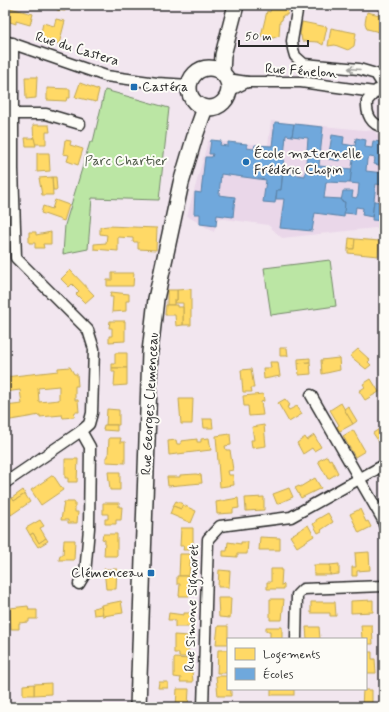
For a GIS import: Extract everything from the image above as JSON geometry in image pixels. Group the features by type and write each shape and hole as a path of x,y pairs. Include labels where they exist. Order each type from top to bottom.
{"street":[{"path":"206,68 215,53 229,5"},
{"path":"226,81 212,68 206,68 195,74 189,85 191,97 194,102 206,108 221,105 227,97 226,81 223,54 236,5"},
{"path":"298,5 292,42 292,49 295,56 304,64 366,70 376,74 384,88 374,92 367,101 366,108 371,120 375,124 384,127"},
{"path":"5,483 89,424 92,413 94,349 88,330 16,258 9,169 13,114 9,42"},
{"name":"Rue du Castera","path":"9,42 106,76 157,83 189,85"},
{"name":"Rue Fénelon","path":"226,81 301,82 374,92"},
{"name":"Rue Fénelon","path":"353,89 367,101"},
{"name":"Rue Georges Clemenceau","path":"138,707 150,352 156,299 181,183 194,136 206,108"},
{"path":"13,114 46,114 80,124"},
{"path":"311,395 384,525"},
{"path":"79,584 85,574 89,528 90,447 81,431"},
{"name":"Rue Simone Signoret","path":"203,707 208,539 220,526 291,517 384,465"},
{"path":"296,638 297,595 303,589 384,586"}],"shaded area":[{"path":"271,121 374,131 384,143 384,227 282,238 268,225 218,218 214,232 187,216 208,141 268,145"}],"green space":[{"name":"Parc Chartier","path":"105,90 169,108 159,200 92,198 88,249 63,254 65,225 90,142 93,142"},
{"path":"330,260 336,306 271,315 264,268"}],"building: Logements":[{"path":"58,5 66,5 65,11 57,10"},
{"path":"271,5 287,5 288,11 287,15 283,15 282,20 280,21 279,36 273,38 261,36 267,11 270,12"},
{"path":"10,8 33,14 30,25 16,21 16,24 7,21"},
{"path":"367,12 384,16 384,33 367,29 365,23"},
{"path":"56,19 65,21 59,44 40,37 43,23 54,26"},
{"path":"302,22 327,27 323,45 318,42 302,41 300,35"},
{"path":"331,28 356,33 354,46 348,50 335,45 328,46"},
{"path":"25,77 37,77 36,98 26,99"},
{"path":"80,83 99,90 96,102 75,97"},
{"path":"47,88 70,89 70,98 67,98 66,101 47,100"},
{"path":"33,125 49,125 50,132 46,132 46,144 34,144"},
{"path":"25,138 34,138 36,146 26,146"},
{"path":"65,140 71,141 70,145 83,149 78,165 67,161 69,155 63,154"},
{"path":"37,153 49,153 50,171 37,172"},
{"path":"52,177 56,177 57,190 53,190"},
{"path":"52,177 53,195 42,195 39,178"},
{"path":"55,200 69,205 64,221 41,213 43,206 52,209"},
{"path":"100,227 157,228 156,250 138,249 138,242 133,242 133,238 118,237 118,251 94,249 94,244 106,243 107,235 100,234"},
{"path":"29,232 36,232 36,235 51,232 51,244 43,244 44,248 35,248 35,243 29,243"},
{"path":"349,238 355,239 354,249 348,249"},
{"path":"355,239 379,241 378,256 348,253 348,249 354,249"},
{"path":"70,270 94,295 85,303 76,294 79,291 72,284 69,287 61,279"},
{"path":"112,273 134,273 133,286 107,286 107,280 112,280"},
{"path":"191,289 191,325 183,325 183,303 174,303 174,300 177,300 177,290"},
{"path":"167,290 177,290 177,300 174,300 174,305 167,305"},
{"path":"111,292 129,294 129,301 126,301 126,311 112,312 113,297 110,297"},
{"path":"166,305 177,305 177,307 183,307 183,325 176,326 175,315 165,315"},
{"path":"110,321 125,321 125,341 109,342 109,336 112,336 112,328 109,328"},
{"path":"280,348 287,348 288,356 280,356"},
{"path":"358,349 370,360 368,362 371,365 366,369 350,356"},
{"path":"115,353 127,353 127,368 112,368 112,364 115,364"},
{"path":"310,358 310,362 298,363 298,359"},
{"path":"339,358 340,370 322,374 321,360"},
{"path":"270,362 278,362 280,376 264,379 263,368 271,368"},
{"path":"310,362 311,374 299,375 298,363"},
{"path":"70,367 74,374 77,374 78,386 75,386 75,400 78,400 79,412 75,412 74,417 63,418 62,415 40,417 40,415 5,421 5,406 22,404 20,390 5,392 5,377 58,371 58,368","holes":["59,386 59,400 39,402 38,388"]},
{"path":"112,368 127,368 127,385 114,386 115,372 112,372"},
{"path":"251,369 254,388 251,388 252,392 243,392 241,370"},
{"path":"371,379 379,392 365,400 359,391 365,387 363,384"},
{"path":"263,394 264,401 261,402 263,415 249,416 248,406 244,406 243,396"},
{"path":"179,399 193,399 192,424 181,424"},
{"path":"285,399 290,405 287,407 289,410 297,406 302,414 289,422 278,403"},
{"path":"341,403 353,424 340,431 337,427 339,425 330,410"},
{"path":"348,406 357,421 353,424 344,409"},
{"path":"107,409 119,410 119,425 106,425"},
{"path":"203,419 212,419 213,428 204,428"},
{"path":"104,425 117,425 117,431 103,430"},
{"path":"264,425 266,446 252,448 251,440 254,440 252,427"},
{"path":"384,426 384,443 381,445 373,433"},
{"path":"353,430 365,451 355,457 343,436"},
{"path":"230,434 231,445 225,446 226,450 230,450 233,470 228,471 229,475 233,475 234,485 220,487 216,436"},
{"path":"314,435 321,447 314,451 312,448 303,454 297,443 305,437 307,440"},
{"path":"109,438 121,438 120,442 125,442 125,463 106,462 106,457 108,457"},
{"path":"209,438 211,450 169,455 168,441 176,440 177,444 181,444 181,441 197,439 197,442 201,442 201,439"},
{"path":"327,456 329,460 331,459 338,473 328,479 318,461"},
{"path":"65,459 78,459 77,482 68,482 68,478 65,478"},
{"path":"108,472 120,472 120,490 110,490"},
{"path":"53,475 63,490 41,505 31,490"},
{"path":"180,475 201,475 202,483 168,486 167,477 180,477"},
{"path":"315,478 321,488 301,498 295,488 300,487"},
{"path":"289,488 293,497 277,504 273,494"},
{"path":"23,490 25,494 14,501 12,498"},
{"path":"25,494 30,502 11,515 5,502 12,498 14,501"},
{"path":"264,497 264,510 246,511 245,498"},
{"path":"238,498 239,508 233,509 233,513 217,514 216,502"},
{"path":"176,501 183,504 181,509 173,506"},
{"path":"64,502 75,502 75,512 78,512 77,523 68,523 68,520 61,520"},
{"path":"103,503 119,503 119,507 122,507 121,520 116,520 116,524 105,524 105,519 108,519 108,514 103,514"},
{"path":"183,505 196,511 191,523 170,514 173,506 181,509"},
{"path":"360,509 366,522 368,521 371,527 359,533 350,514"},
{"path":"328,513 333,522 318,533 313,524 316,520"},
{"path":"40,520 44,526 40,528 46,538 39,543 33,533 30,535 26,528"},
{"path":"308,525 314,536 297,547 290,536"},
{"path":"181,528 193,528 193,550 183,550 184,546 180,546"},
{"path":"33,533 39,543 46,538 48,541 38,547 30,535"},
{"path":"103,534 117,534 117,556 104,556 105,540 102,539"},
{"path":"260,537 280,538 280,550 259,550"},
{"path":"64,540 75,540 74,560 59,560 60,555 63,555"},
{"path":"228,542 241,544 241,542 248,542 247,554 237,554 237,557 223,556 223,551 227,551"},
{"path":"369,552 370,570 357,571 357,576 352,576 352,567 356,567 355,553"},
{"path":"180,554 191,554 189,576 179,576"},
{"path":"339,564 339,574 330,575 330,565"},
{"path":"314,565 330,565 330,575 314,575"},
{"path":"104,569 117,569 116,589 106,589"},
{"path":"271,569 282,569 281,585 284,584 284,589 267,589 267,582 271,582"},
{"path":"219,570 230,571 229,587 218,587"},
{"path":"177,576 191,576 190,596 179,596 180,584 177,584"},
{"path":"218,598 231,598 230,618 219,617"},
{"path":"270,599 284,599 282,620 270,620"},
{"path":"373,600 373,612 351,613 351,601"},
{"path":"121,601 123,613 103,616 101,605"},
{"path":"311,602 335,602 336,616 330,616 330,613 311,613"},
{"path":"28,606 29,610 37,610 37,619 29,619 29,622 19,623 19,629 11,629 10,608"},
{"path":"101,606 103,614 94,615 93,608"},
{"path":"169,613 184,615 184,613 192,613 192,627 175,627 175,620 168,620"},
{"path":"361,625 372,625 373,644 367,644 367,638 362,638"},
{"path":"218,626 228,626 227,644 216,644"},
{"path":"266,627 282,627 282,638 270,638 270,631 266,631"},
{"path":"306,627 319,627 320,638 307,638"},
{"path":"174,635 189,636 188,653 190,653 190,657 179,657 179,653 174,653"},
{"path":"218,650 227,650 227,673 217,673"},
{"path":"367,652 372,652 372,659 375,659 376,673 367,673"},
{"path":"174,658 191,659 193,682 180,682 181,678 174,677"},
{"path":"216,676 227,676 227,690 231,690 231,696 218,696"},
{"path":"159,682 168,682 168,688 158,688"},
{"path":"51,683 51,694 34,695 34,684"},
{"path":"34,684 34,695 23,695 23,685"},
{"path":"177,689 189,689 188,707 176,707"},
{"path":"271,690 294,690 294,695 271,695"},
{"path":"363,690 372,690 372,706 360,707 362,706"},
{"path":"216,703 227,703 227,707 217,707"}],"building: Écoles":[{"path":"275,122 294,124 292,136 286,135 281,190 277,190 275,203 263,202 266,180 221,174 219,195 235,197 233,217 217,215 216,226 200,224 200,214 194,214 195,192 201,193 205,157 212,157 213,154 209,154 211,140 221,141 220,145 228,146 228,142 247,144 247,148 254,149 255,145 272,146"},
{"path":"294,124 323,127 319,166 352,169 350,183 326,182 324,198 342,199 341,201 345,202 344,217 315,213 312,231 280,228 284,199 276,199 277,190 281,190 283,173 305,176 308,138 292,136"},
{"path":"332,135 344,137 343,144 355,146 356,138 366,140 365,147 372,148 373,141 382,142 380,153 384,154 384,166 374,164 375,158 370,157 367,159 366,171 383,173 382,185 376,184 372,217 362,215 363,208 356,207 355,214 344,213 345,202 341,201 343,191 353,191 352,197 356,198 358,195 359,184 350,183 353,159 341,157 340,161 328,159"},
{"path":"384,196 384,221 372,220 374,201 383,202"}],"place":[{"name":"Castéra","path":"134,87"},
{"name":"École maternelle Frédéric Chopin","path":"246,162"},
{"name":"Clémenceau","path":"151,573"}]}
